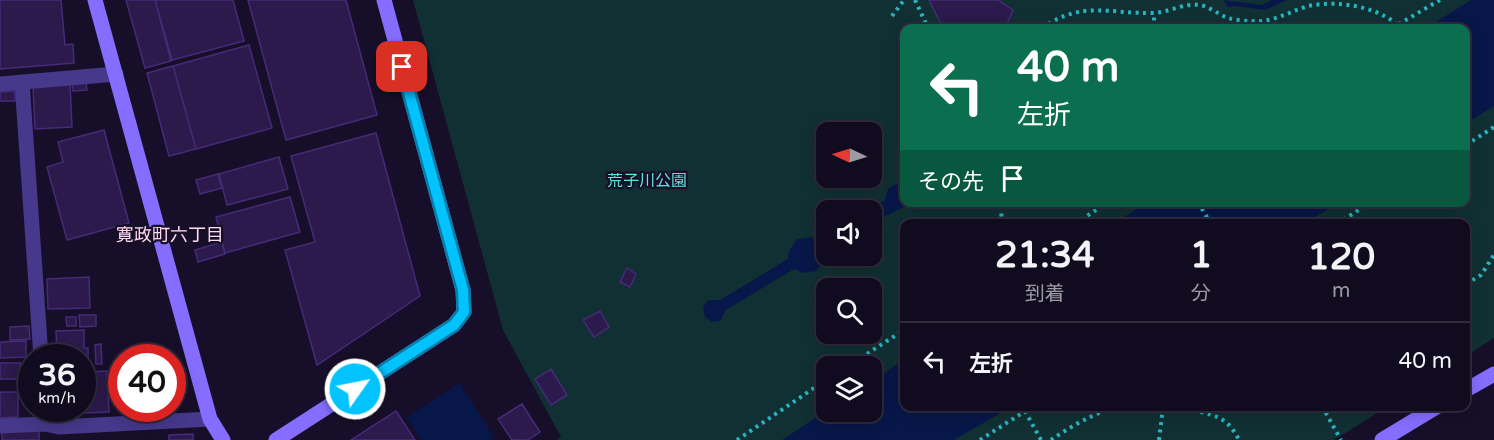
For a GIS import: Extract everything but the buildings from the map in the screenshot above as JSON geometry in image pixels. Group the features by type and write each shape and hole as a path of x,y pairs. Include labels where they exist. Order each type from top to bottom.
{"street":[{"path":"95,0 210,419 223,440"},
{"path":"276,440 454,325 464,312 463,290 384,0"},
{"path":"0,84 116,74"},
{"path":"22,82 40,344"},
{"path":"1470,388 1494,374"},
{"path":"1382,440 1430,411"},
{"path":"0,426 45,424 59,427 210,419"}],"path":[{"path":"892,15 904,0"},
{"path":"915,0 925,24"},
{"path":"1425,0 1433,5"},
{"path":"1400,24 1440,0"},
{"path":"1046,24 1055,16 1069,9 1086,5 1154,13 1200,5 1229,19 1265,21 1308,6 1342,4 1383,12 1397,24"},
{"path":"1154,13 1154,24"},
{"path":"1470,142 1494,127"},
{"path":"1082,219 1100,207"},
{"path":"1345,219 1363,207"},
{"path":"1470,281 1481,274 1494,255"},
{"path":"864,356 900,333"},
{"path":"737,440 816,387"},
{"path":"980,440 1025,411 1041,440"},
{"path":"1051,440 1108,411"},
{"path":"1159,440 1163,411"},
{"path":"1191,411 1221,418 1233,429 1239,440"},
{"path":"1325,411 1341,440"}],"green space":[{"name":"荒子川公園","path":"413,0 1494,0 1494,338 1470,353 1470,219 900,219 900,411 1381,411 1334,440 556,440 561,437 503,330"}],"shaded area":[{"path":"1223,0 1262,5 1272,0 1287,0 1265,10 1228,7"},
{"path":"1471,0 1494,0 1494,106 1470,121 1470,24 1432,24"},
{"path":"896,184 900,185 900,207 903,207 882,218 882,202 885,200 888,189"},
{"path":"1140,207 1331,207 1312,219 1121,219"},
{"path":"811,237 816,240 816,266 820,266 816,271 802,273 794,269 726,310 720,321 712,322 705,317 703,308 708,300 720,300 788,259 789,251 797,239"},
{"path":"900,363 900,411 1004,411 954,440 782,440 816,418 816,422 882,422 882,374"},
{"path":"460,383 494,437 490,440 421,440 407,417"}],"district":[{"name":"寛政町六丁目","path":"170,235"}],"route":[{"path":"355,389 454,325 464,312 463,290 402,67"}]}
